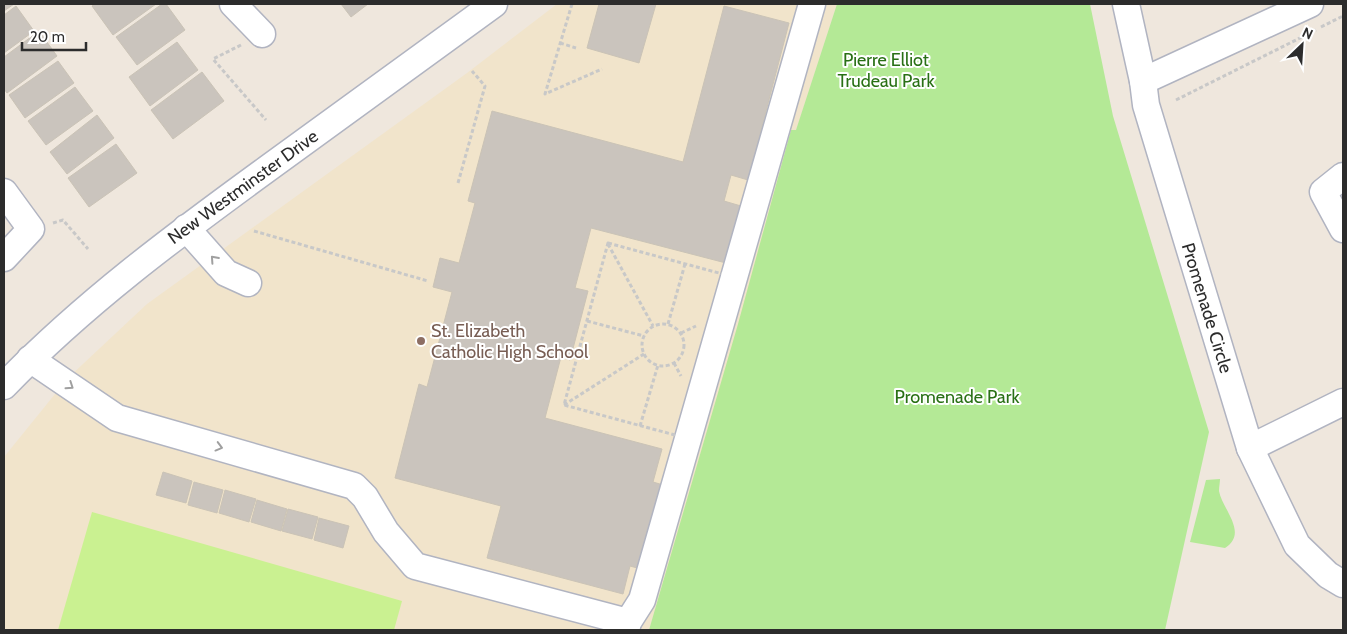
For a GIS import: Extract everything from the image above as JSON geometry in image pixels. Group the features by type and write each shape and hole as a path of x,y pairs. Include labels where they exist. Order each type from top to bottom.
{"street":[{"path":"233,4 262,34"},
{"name":"New Westminster Drive","path":"4,386 30,359 117,283 186,228 494,4"},
{"path":"30,359 117,418 354,486 365,497 386,532 415,566 627,626 642,600 812,4"},
{"name":"Promenade Circle","path":"1126,4 1143,81 1146,105 1250,448 1296,545 1328,575 1343,584"},
{"path":"1143,81 1310,4"},
{"path":"1343,176 1324,192 1343,229"},
{"path":"4,192 31,230 4,258"},
{"path":"186,228 226,273 248,283"},
{"path":"1250,448 1343,402"}],"path":[{"path":"572,4 545,94 602,69"},
{"path":"1176,100 1343,16"},
{"path":"262,34 213,60 266,120"},
{"path":"560,42 576,48"},
{"path":"458,183 485,86 472,71"},
{"path":"31,230 63,220 88,249"},
{"path":"254,231 428,281"},
{"path":"564,405 686,438 730,276 608,243"},
{"path":"564,405 608,243"},
{"path":"608,243 653,326"},
{"path":"668,324 686,264"},
{"path":"587,321 644,336"},
{"path":"664,323 679,330 684,338 685,346 683,354 678,361 671,365 662,366 647,360 642,344 644,336 653,326 664,323"},
{"path":"564,405 644,354"},
{"path":"640,426 658,365"}],"shaded area":[{"name":"St. Elizabeth Catholic High School","path":"557,4 837,4 791,146 649,630 4,630 4,457 68,378 147,304 467,73"}],"green space":[{"name":"Promenade Park","path":"837,4 1090,4 1113,116 1209,432 1165,630 649,630 738,324 791,130 796,130"},
{"path":"1220,479 1219,491 1221,498 1234,528 1235,535 1232,542 1225,548 1190,542 1206,480"},
{"path":"92,512 402,601 394,630 58,630"}],"building":[{"path":"4,4 14,4 4,11"},
{"path":"95,4 156,4 113,35 92,6"},
{"path":"162,4 166,4 185,30 137,65 116,37"},
{"path":"341,4 368,4 351,17"},
{"path":"599,4 656,4 639,63 587,48"},
{"path":"16,6 34,31 4,53 4,15"},
{"path":"724,6 789,23 748,180 731,175 724,201 741,206 726,263 591,228 575,288 588,291 570,360 561,357 545,418 662,449 653,482 670,487 648,571 630,566 623,594 487,558 501,506 395,478 419,384 427,387 452,292 433,287 440,258 459,263 475,203 468,201 492,111 683,162"},
{"path":"39,31 57,56 7,93 4,89 4,57"},
{"path":"177,42 198,70 150,106 129,77"},
{"path":"58,61 74,83 25,118 9,95"},
{"path":"202,72 224,101 173,139 151,110"},
{"path":"75,87 93,111 46,145 28,121"},
{"path":"97,115 114,138 67,174 50,152"},
{"path":"116,144 137,173 89,207 68,178"},
{"path":"163,472 192,481 186,503 156,495"},
{"path":"194,482 223,490 217,513 188,505"},
{"path":"225,490 256,499 249,522 219,513"},
{"path":"257,500 287,509 281,531 251,522"},
{"path":"288,509 318,517 312,539 282,531"},
{"path":"319,518 349,526 343,548 314,540"}],"place":[{"name":"St. Elizabeth Catholic High School","path":"421,341"}],"park label":[{"name":"Pierre Elliot Trudeau Park","path":"886,70"}]}
